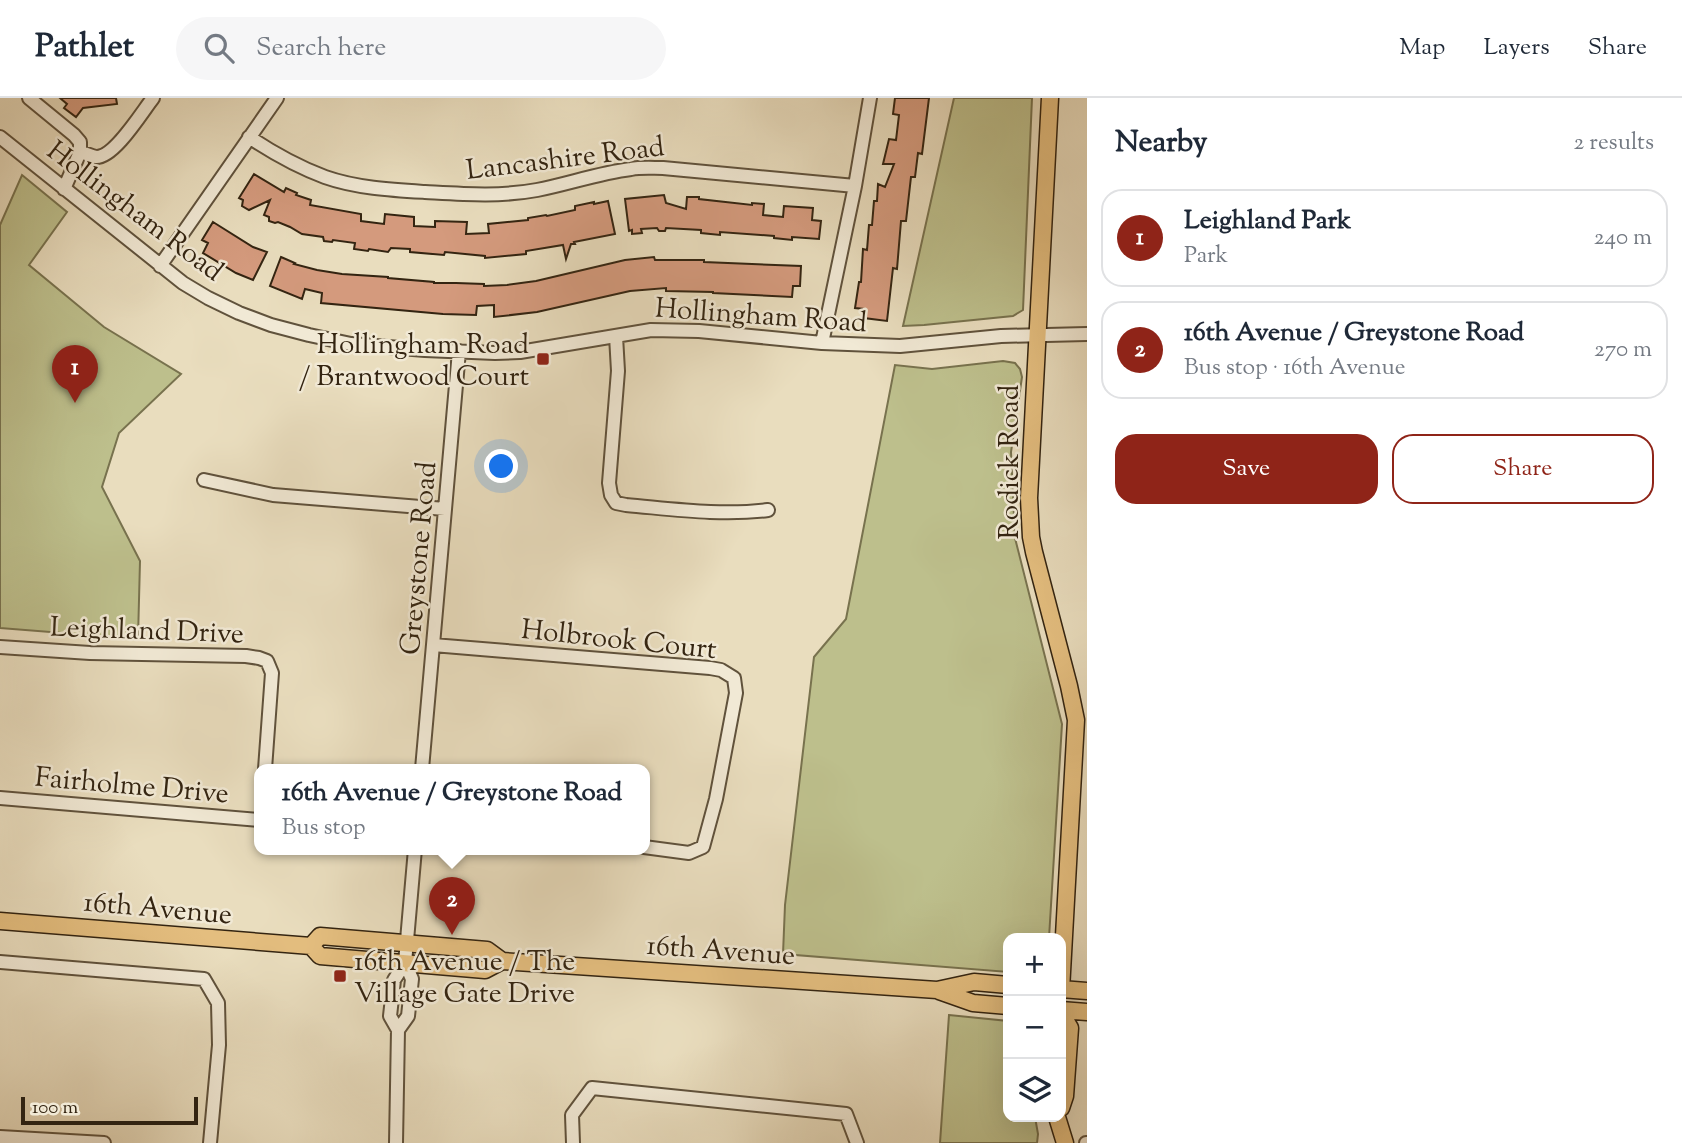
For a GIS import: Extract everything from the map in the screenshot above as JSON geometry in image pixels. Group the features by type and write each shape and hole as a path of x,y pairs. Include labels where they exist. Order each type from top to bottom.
{"main road":[{"name":"Rodick Road","path":"1050,98 1029,488 1031,537 1076,720 1064,933"},
{"name":"16th Avenue","path":"0,921 311,946 320,956 485,970 502,961 937,990 974,982 1003,985"},
{"name":"16th Avenue","path":"311,946 320,936 487,950 502,961"},
{"path":"1066,989 1087,991"},
{"name":"16th Avenue","path":"937,990 973,1003 1003,1006"},
{"path":"1066,1011 1087,1012"},
{"path":"1066,1020 1070,1028 1066,1082"},
{"path":"1060,1122 1065,1143"}],"street":[{"path":"29,98 80,142 80,152 64,189"},
{"path":"80,152 96,157 104,156 116,146 153,98"},
{"path":"160,266 277,98"},
{"path":"822,343 855,186 870,98"},
{"name":"Hollingham Road","path":"0,137 160,266 208,298 271,325 351,344 495,353 520,352 668,329 822,343 900,346 1001,336 1087,334"},
{"name":"Lancashire Road","path":"249,137 273,153 326,177 359,186 407,191 463,195 512,193 634,168 663,167 855,186"},
{"path":"616,336 618,371 609,483 616,503 719,512 768,510"},
{"name":"Greystone Road","path":"422,764 459,351"},
{"path":"204,481 273,495 445,509"},
{"name":"Holbrook Court","path":"433,645 710,668 734,678 736,693 716,799 703,847 689,853 650,848"},
{"name":"Leighland Drive","path":"0,647 103,654 246,656 267,661 272,673 265,764"},
{"name":"Fairholme Drive","path":"0,798 254,819"},
{"path":"396,1143 398,1030 390,1016 394,980 405,963 414,855"},
{"path":"0,962 204,979 218,1003 219,1045 210,1143"},
{"path":"398,1030 408,1016 412,979 405,963"},
{"path":"573,1143 572,1115 592,1088 846,1114 857,1143"},
{"path":"0,1137 104,1143"}],"green space":[{"path":"954,98 1032,98 1023,310 1013,316 903,326"},
{"path":"22,175 67,212 29,265 104,327 181,374 119,433 102,487 140,561 138,639 0,628 0,225"},
{"path":"1003,361 1015,363 1022,377 1011,452 1015,538 1062,724 1049,933 1003,933 1003,972 783,954 785,905 814,657 846,619 895,365 932,369"},
{"path":"949,1015 1003,1020 1003,1122 1036,1122 1037,1143 940,1143"}],"building":[{"path":"60,98 116,98 117,104 83,108 76,117 64,108 67,104"},
{"path":"895,98 929,98 922,154 918,153 915,177 911,177 906,221 901,221 897,269 893,268 887,321 864,318 864,309 855,308 861,282 863,249 867,250 869,225 872,225 878,184 885,187 894,164 883,164 889,139 896,140 899,115 893,114"},
{"path":"254,174 284,192 286,188 311,200 310,205 361,214 361,221 384,224 385,214 414,217 414,226 435,227 435,221 467,222 466,234 489,233 488,224 528,220 575,210 575,206 608,201 615,234 574,242 566,259 563,245 526,251 526,254 485,258 445,252 444,255 410,252 410,249 391,248 388,252 354,249 355,243 324,241 323,237 302,234 278,222 269,221 269,217 264,215 270,200 249,210 242,206 243,200 239,198"},
{"path":"664,195 666,203 686,209 687,197 764,204 763,215 783,217 784,206 813,208 812,220 821,221 819,239 792,237 792,240 720,232 720,235 701,233 701,230 666,228 665,231 659,231 657,228 641,229 642,233 632,234 632,230 629,231 625,199"},
{"path":"213,222 253,247 267,252 253,280 203,253 208,243 202,240"},
{"path":"281,257 294,264 342,274 484,286 536,281 625,260 654,257 655,260 801,266 800,286 793,286 792,297 666,291 666,288 630,291 537,312 494,317 494,305 477,306 476,315 443,314 321,303 322,293 305,289 302,299 270,286"}],"place":[{"name":"Hollingham Road / Brantwood Court","path":"543,359"},
{"name":"Leighland Park","path":"75,403"},
{"name":"16th Avenue / Greystone Road","path":"452,935"},
{"name":"16th Avenue / The Village Gate Drive","path":"340,976"}]}
